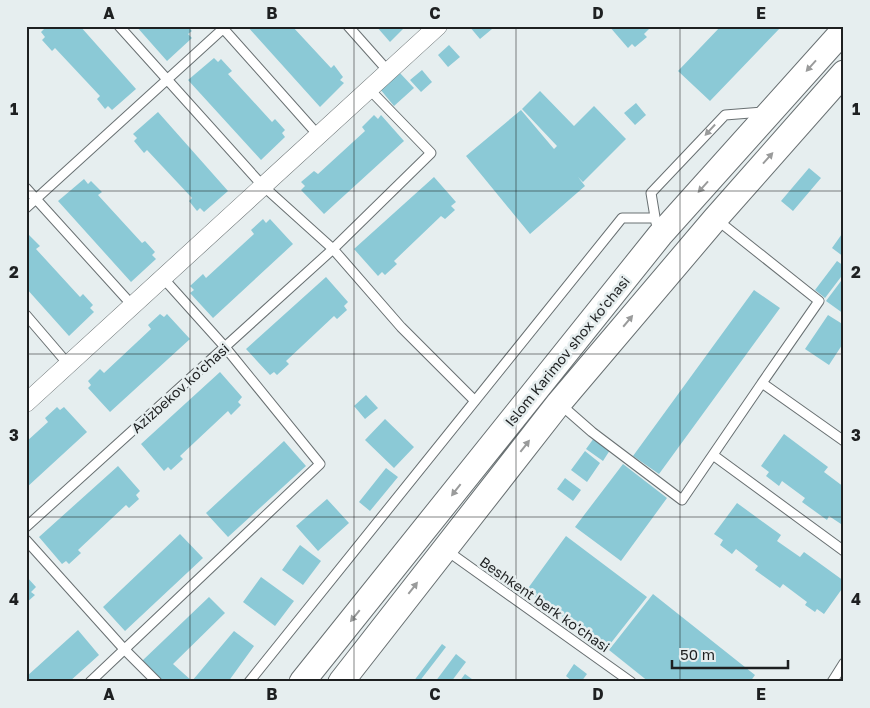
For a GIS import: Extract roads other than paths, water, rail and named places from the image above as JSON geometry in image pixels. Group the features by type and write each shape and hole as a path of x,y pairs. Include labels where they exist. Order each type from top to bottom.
{"main road":[{"name":"Islom Karimov shox ko'chasi","path":"302,682 484,454 657,227 770,112 844,30"},
{"name":"Islom Karimov shox ko'chasi","path":"341,682 558,403 715,218 844,73"},
{"path":"484,454 483,468 494,475 503,474"}],"street":[{"path":"26,403 262,185 438,26"}],"lane":[{"path":"120,26 262,185 333,249 401,327 475,401"},
{"path":"348,26 388,72"},
{"path":"26,208 223,27 318,135"},
{"name":"Azizbekov ko'chasi","path":"26,527 333,249 431,153 370,88"},
{"path":"249,682 622,218 657,227 651,193 725,114 770,112"},
{"path":"26,188 132,305"},
{"path":"558,403 592,432 682,500 819,301 715,218"},
{"path":"90,682 320,464 225,347 162,278"},
{"path":"26,315 68,364"},
{"path":"762,383 844,441"},
{"path":"713,455 844,551"},
{"path":"26,540 124,649 157,682"},
{"name":"Beshkent berk ko'chasi","path":"444,548 631,682"},
{"path":"832,682 844,663"}]}
